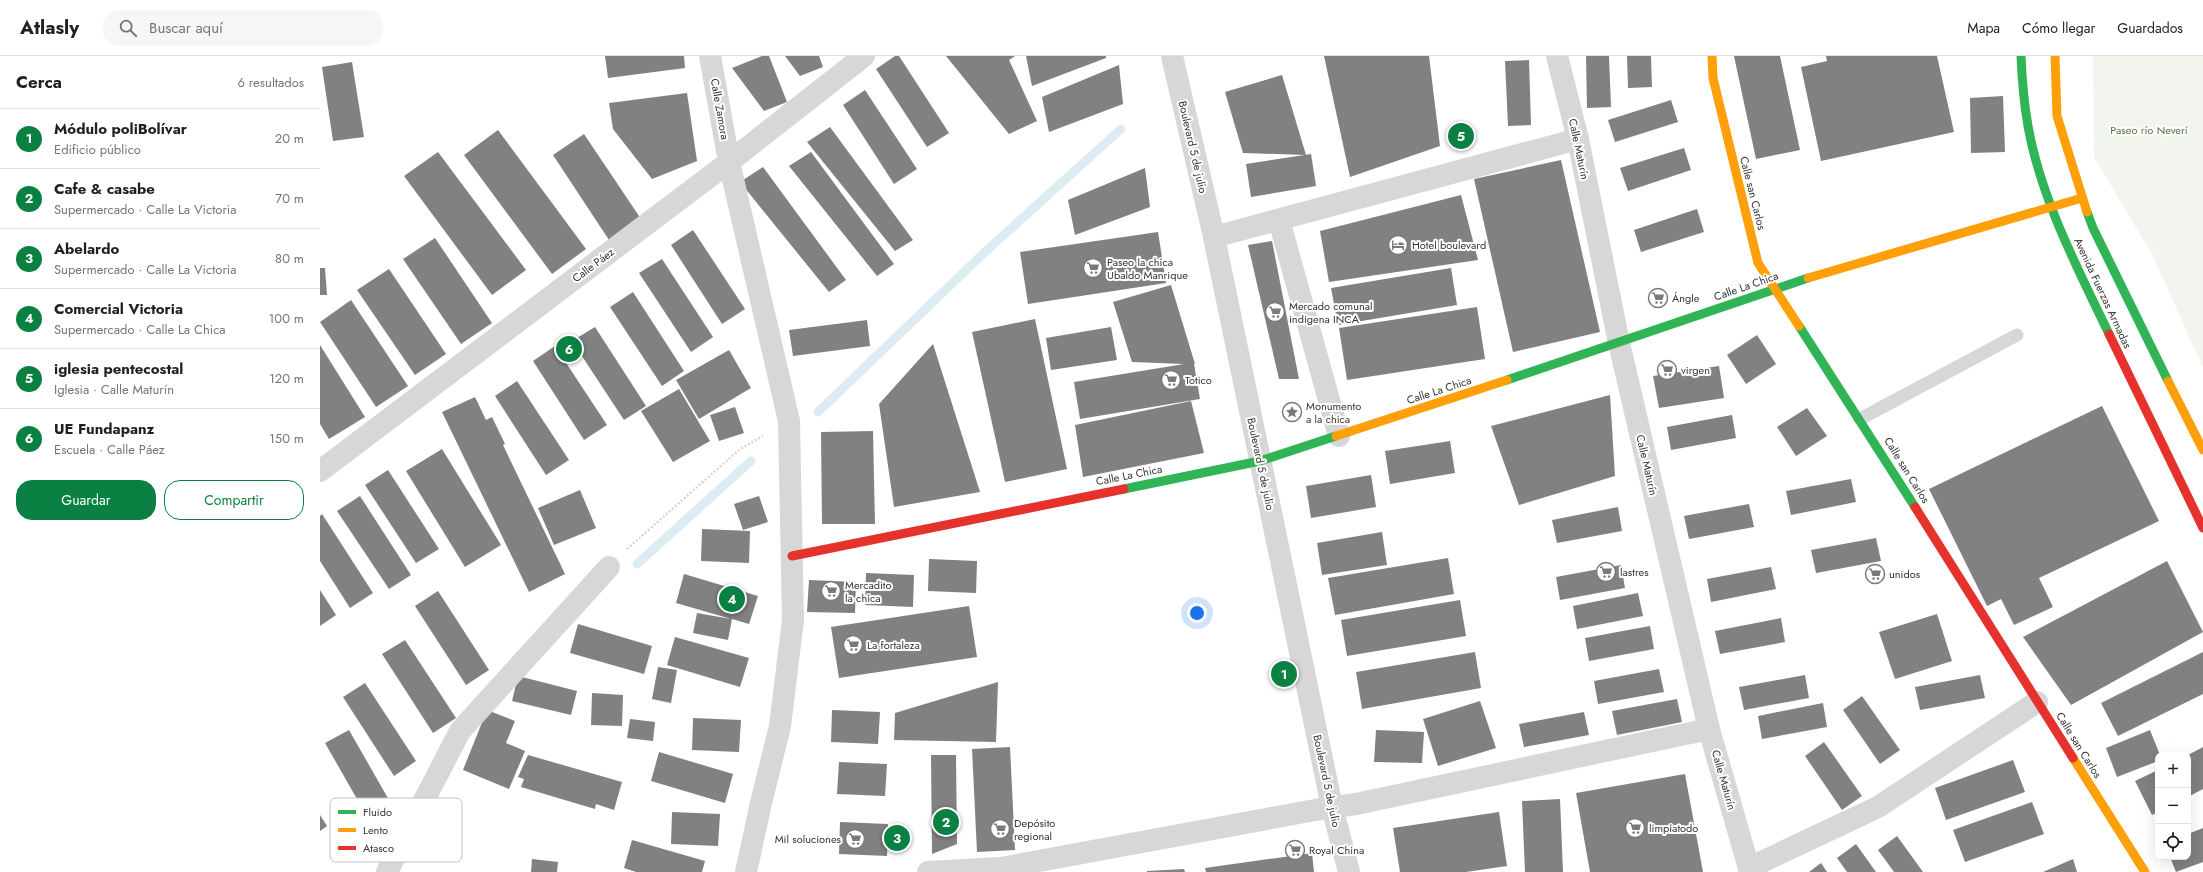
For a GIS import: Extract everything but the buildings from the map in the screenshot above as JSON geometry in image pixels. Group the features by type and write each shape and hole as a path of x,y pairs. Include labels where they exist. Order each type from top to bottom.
{"street":[{"name":"Calle Zamora","path":"710,56 729,162 789,421 793,620 780,726 760,803 746,872"},
{"name":"Calle Páez","path":"320,471 729,162 864,56"},
{"name":"Boulevard 5 de julio","path":"1172,56 1214,237 1332,807 1349,872"},
{"name":"Calle Maturín","path":"1557,56 1578,139 1618,343 1709,729 1750,870"},
{"name":"Calle san Carlos","path":"1712,56 1714,78 1758,263 1860,419 2145,872"},
{"name":"Avenida Fuerzas Armadas","path":"2021,56 2021,88 2026,120 2039,177 2068,248 2203,528"},
{"name":"Avenida Fuerzas Armadas","path":"2055,56 2057,116 2082,198 2142,330 2203,450"},
{"path":"1214,237 1578,139"},
{"name":"Calle La Chica","path":"792,556 1260,461 1618,343 1774,288 2082,198"},
{"path":"1279,220 1339,436"},
{"path":"426,798 460,731 609,567"},
{"path":"1750,870 1878,807 2038,702"},
{"path":"928,872 1001,870 1332,807 1709,729"},
{"path":"388,872 393,862"}],"lane":[{"path":"1860,419 2017,335"}],"path":[{"path":"609,567 638,536 740,449 789,421"}],"green space":[{"name":"Paseo río Neverí","path":"2093,56 2203,56 2203,368 2153,256 2094,157"}],"waterway":[{"path":"818,412 986,251 1121,129"},
{"path":"637,564 751,461"}],"traffic: fast":[{"path":"2021,56 2025,109 2034,153 2042,180 2061,232 2109,334"},
{"path":"2087,212 2093,228 2168,381"},
{"path":"1507,380 1808,278"},
{"path":"1799,326 1915,507"},
{"path":"1124,489 1260,461 1336,436"}],"traffic: slow":[{"path":"1712,56 1713,78 1758,263 1799,326"},
{"path":"2055,56 2057,116 2087,212"},
{"path":"1808,278 2082,198"},
{"path":"1336,436 1507,380"},
{"path":"2168,381 2203,450"},
{"path":"2073,758 2145,872"}],"traffic: jam":[{"path":"2109,334 2203,528"},
{"path":"792,556 1124,489"},
{"path":"1915,507 2073,758"}],"place":[{"name":"iglesia pentecostal","path":"1461,136"},
{"name":"Hotel boulevard","path":"1398,245"},
{"name":"Paseo la chica Ubaldo Manrique","path":"1093,268"},
{"name":"Ángle","path":"1658,298"},
{"name":"Mercado comunal indigena INCA","path":"1275,312"},
{"name":"UE Fundapanz","path":"569,349"},
{"name":"virgen","path":"1667,370"},
{"name":"Totico","path":"1171,380"},
{"name":"Monumento a la chica","path":"1292,412"},
{"name":"lastres","path":"1606,572"},
{"name":"unidos","path":"1875,574"},
{"name":"Mercadito la chica","path":"831,591"},
{"name":"Comercial Victoria","path":"732,599"},
{"name":"La fortaleza","path":"853,645"},
{"name":"Módulo poliBolívar","path":"1284,674"},
{"name":"Cafe & casabe","path":"946,822"},
{"name":"limpiatodo","path":"1635,828"},
{"name":"Depósito regional","path":"1000,829"},
{"name":"Abelardo","path":"897,838"},
{"name":"Mil soluciones","path":"855,839"},
{"name":"Royal China","path":"1295,850"}]}
